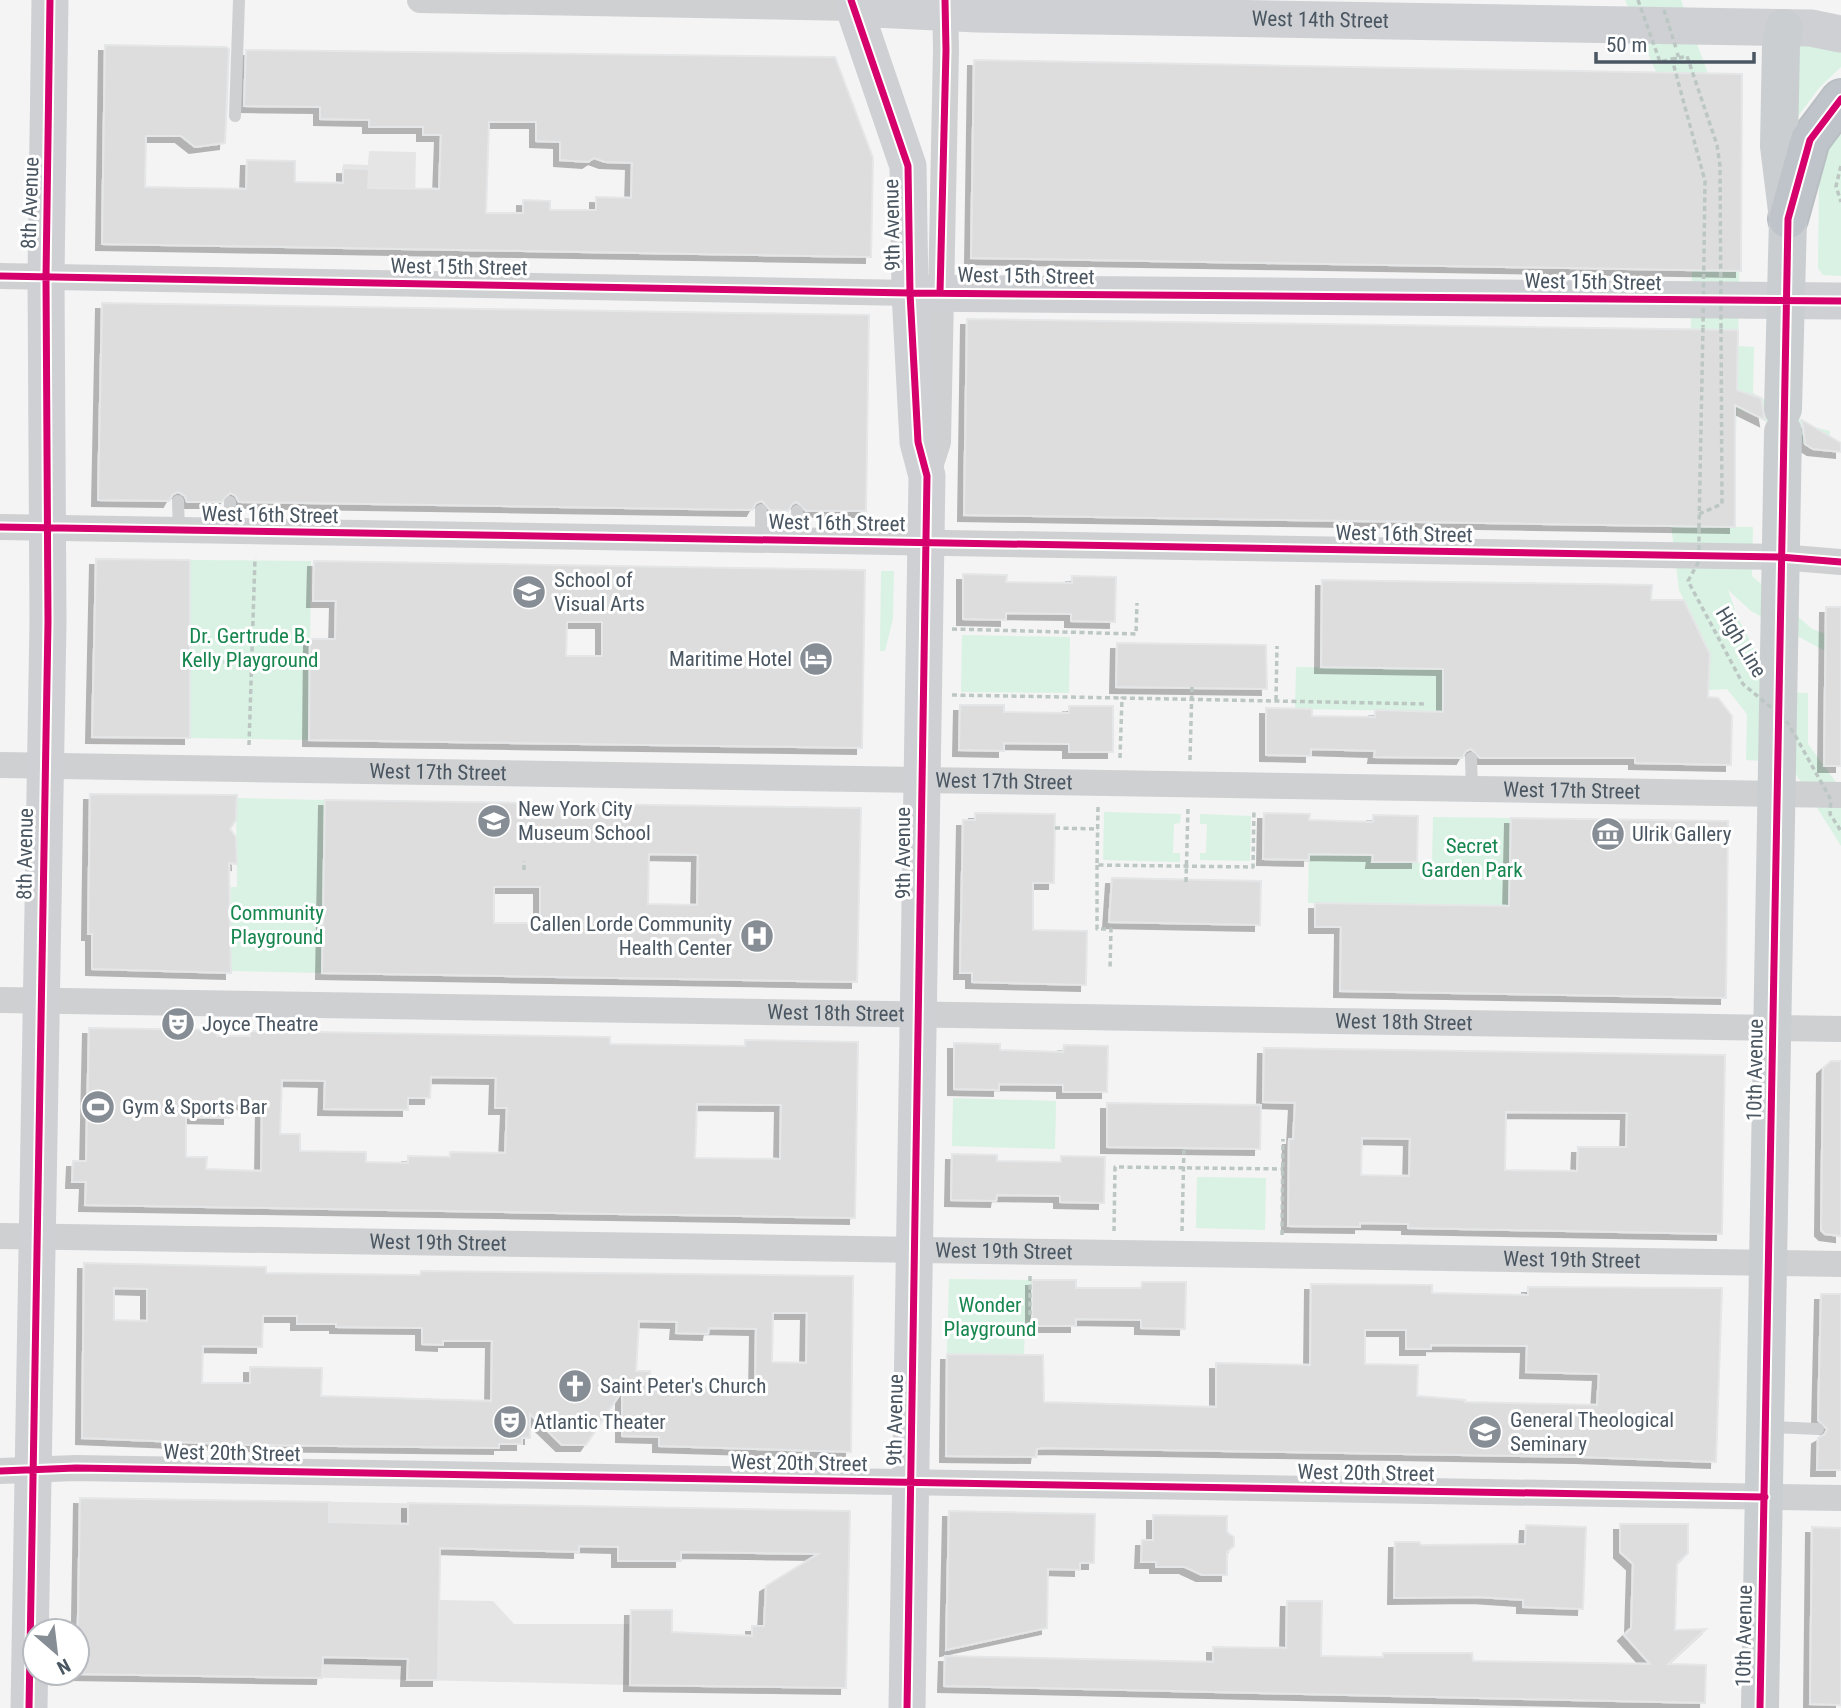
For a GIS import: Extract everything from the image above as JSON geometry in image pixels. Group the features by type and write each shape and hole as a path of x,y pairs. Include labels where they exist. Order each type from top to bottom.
{"highway":[{"path":"1788,219 1810,140 1841,99"}],"main road":[{"name":"8th Avenue","path":"29,1708 17,1470 36,1237 48,528 46,277 50,0"},
{"name":"West 14th Street","path":"852,4 1788,14 1811,28 1841,34"},
{"name":"9th Avenue","path":"852,4 908,166 925,293 918,442 927,476 907,1708"},
{"name":"10th Avenue","path":"1760,1708 1788,219 1779,146 1781,46 1788,14"},
{"name":"West 15th Street","path":"925,293 1841,302"}],"street":[{"name":"West 14th Street","path":"420,0 852,4"},
{"name":"9th Avenue","path":"925,293 944,6"},
{"name":"West 15th Street","path":"0,276 925,293"},
{"name":"West 16th Street","path":"0,527 1780,557 1841,562"},
{"name":"West 17th Street","path":"0,765 1841,795"},
{"name":"West 18th Street","path":"0,1000 920,1017 1841,1029"},
{"name":"West 19th Street","path":"0,1236 1841,1264"},
{"name":"West 20th Street","path":"17,1470 1841,1498"}],"lane":[{"path":"235,117 239,0"},
{"path":"178,501 179,531"},
{"path":"229,532 230,502"},
{"path":"761,510 761,538"},
{"path":"797,511 799,539"},
{"path":"1471,758 1472,789"},
{"path":"1767,1427 1818,1429"}],"path":[{"path":"1637,0 1660,62 1672,59 1705,181 1699,514 1722,504 1722,191 1717,145 1688,56 1679,58"},
{"path":"1664,10 1676,48"},
{"path":"1841,166 1836,186 1841,202"},
{"path":"249,745 255,558"},
{"path":"923,628 1136,634 1137,603"},
{"path":"1276,701 1277,646"},
{"path":"198,662 252,662"},
{"path":"1190,760 1192,685"},
{"path":"923,695 1426,704"},
{"path":"1120,758 1122,698"},
{"path":"1098,807 1097,929 1111,929 1110,970"},
{"path":"1186,882 1188,808"},
{"path":"1097,865 1253,867 1254,809"},
{"path":"1055,828 1098,829"},
{"path":"524,861 524,870"},
{"path":"1281,1255 1283,1139"},
{"path":"1181,1253 1184,1146"},
{"path":"1114,1252 1115,1167 1283,1169"},
{"path":"1030,1274 1030,1315"}],"shaded area":[{"path":"369,151 416,152 414,249 342,248 343,164 368,165"},
{"path":"296,1501 442,1504 440,1600 493,1601 514,1624 631,1624 630,1685 294,1677"}],"green space":[{"path":"1625,0 1681,0 1741,164 1738,346 1754,347 1753,393 1814,427 1830,431 1830,450 1817,448 1738,410 1737,402 1733,527 1753,527 1752,576 1812,629 1826,634 1825,651 1751,611 1728,590 1738,618 1777,692 1808,693 1808,744 1841,789 1841,846 1789,763 1746,760 1747,714 1727,689 1708,690 1710,654 1679,590 1671,525 1687,525 1693,214 1663,88"},
{"path":"1797,42 1841,51 1841,67 1819,88 1799,115 1794,115"},
{"path":"1841,122 1841,276 1823,275 1818,268 1819,173 1823,153"},
{"name":"Dr. Gertrude B. Kelly Playground","path":"190,560 311,561 309,740 190,738"},
{"path":"881,571 894,571 893,619 885,651 880,651"},
{"path":"962,635 1070,637 1069,693 961,692"},
{"path":"1296,667 1443,669 1443,738 1419,711 1295,709"},
{"name":"Community Playground","path":"236,798 325,800 322,973 231,971 231,887 237,887"},
{"path":"1104,812 1181,814 1180,823 1174,824 1173,853 1180,853 1180,862 1103,860"},
{"path":"1200,814 1251,816 1250,861 1200,860 1200,853 1206,853 1207,824 1200,824"},
{"name":"Secret Garden Park","path":"1433,817 1511,818 1509,906 1308,903 1309,854 1373,855 1373,862 1432,863"},
{"path":"953,1098 1056,1101 1055,1149 952,1146"},
{"path":"1197,1177 1266,1178 1265,1230 1196,1228"},
{"name":"Wonder Playground","path":"949,1279 1032,1280 1032,1326 1025,1326 1024,1355 947,1354"}],"building":[{"path":"105,45 229,49 225,143 195,147 181,136 146,136 145,187 246,189 247,160 295,161 295,182 343,183 343,168 369,169 368,188 439,189 441,135 423,135 423,127 369,127 369,120 320,119 320,107 244,106 246,50 835,57 873,158 871,257 102,244","holes":["489,122 536,122 536,141 560,142 560,160 588,162 594,158 605,162 632,163 631,198 596,197 596,210 550,210 550,201 523,200 523,213 486,213"]},
{"path":"974,60 1742,74 1741,271 971,258"},
{"path":"102,303 869,315 866,511 806,511 797,502 792,504 788,511 770,510 762,501 756,503 752,510 239,502 235,495 230,493 221,502 187,502 185,496 178,492 173,494 169,501 98,500"},
{"path":"967,319 1738,330 1737,390 1761,398 1765,420 1735,405 1735,527 964,515"},
{"path":"1802,420 1841,443 1841,452 1813,449 1805,444"},
{"path":"96,559 190,560 190,738 92,737"},
{"path":"314,561 865,570 862,748 309,740 310,639 335,639 336,601 313,601","holes":["567,622 602,622 602,656 566,656"]},
{"path":"963,574 1007,575 1006,582 1072,583 1072,576 1116,577 1115,622 1071,621 1071,614 1006,613 1006,620 963,619"},
{"path":"1322,580 1652,585 1651,600 1684,600 1710,654 1708,697 1718,698 1732,716 1731,765 1635,763 1635,758 1480,758 1471,749 1466,751 1462,758 1374,757 1375,751 1311,749 1311,756 1266,755 1266,708 1312,709 1312,716 1375,717 1375,710 1443,712 1443,669 1321,667"},
{"path":"1826,607 1841,607 1841,766 1824,766"},
{"path":"1117,643 1266,645 1267,689 1116,687"},
{"path":"960,705 1004,705 1004,712 1069,713 1069,706 1113,706 1113,752 1069,752 1069,744 1004,743 1004,751 959,750"},
{"path":"90,794 237,795 236,820 230,829 236,837 237,864 229,863 231,973 92,969 92,934 88,934"},
{"path":"325,800 861,808 857,982 322,973","holes":["649,854 698,855 697,905 648,904","494,887 540,887 540,923 494,923"]},
{"path":"975,813 1055,814 1054,883 1033,883 1033,930 1087,931 1086,985 972,982 972,973 960,973 963,820 975,820"},
{"path":"1264,813 1310,814 1309,820 1373,822 1373,815 1418,816 1417,862 1372,862 1373,855 1309,854 1309,860 1263,859"},
{"path":"1511,818 1728,821 1726,998 1340,991 1341,927 1315,927 1315,903 1509,906"},
{"path":"1112,878 1261,881 1260,925 1109,922"},
{"path":"89,1028 217,1030 217,1036 250,1036 250,1031 610,1037 610,1044 745,1046 745,1040 858,1042 855,1218 85,1205 86,1182 72,1182 73,1161 86,1161","holes":["431,1077 496,1078 495,1108 507,1108 505,1153 450,1152 450,1157 408,1156 408,1163 366,1162 366,1152 300,1151 300,1134 280,1134 282,1080 325,1081 324,1109 408,1110 408,1098 430,1098","229,1103 262,1104 261,1171 206,1169 207,1157 186,1157 186,1117 229,1118","697,1104 781,1105 780,1159 695,1158"]},
{"path":"954,1043 1000,1044 1000,1050 1063,1052 1064,1045 1108,1046 1107,1092 1063,1092 1063,1085 999,1084 999,1090 954,1089"},
{"path":"1264,1048 1725,1055 1722,1234 1408,1228 1408,1224 1360,1223 1360,1227 1288,1226 1289,1139 1293,1139 1295,1103 1263,1102","holes":["1506,1112 1627,1113 1626,1147 1578,1147 1577,1171 1505,1170","1362,1138 1410,1139 1409,1176 1361,1175"]},
{"path":"1831,1061 1841,1061 1841,1236 1825,1234 1821,1230 1823,1068"},
{"path":"1107,1103 1261,1105 1260,1149 1107,1147"},
{"path":"952,1154 997,1155 997,1161 1061,1162 1061,1156 1105,1157 1104,1203 1060,1202 1060,1196 997,1195 996,1201 951,1200"},
{"path":"84,1263 266,1267 266,1273 420,1275 421,1271 853,1276 851,1452 659,1446 659,1437 622,1436 622,1391 586,1445 562,1445 530,1414 530,1438 522,1438 522,1444 499,1444 499,1448 251,1445 82,1438","holes":["114,1288 147,1289 147,1321 114,1320","773,1313 807,1313 806,1363 772,1362","263,1316 297,1316 297,1324 336,1324 336,1327 422,1328 422,1344 492,1341 491,1401 321,1396 322,1368 250,1367 250,1383 202,1383 203,1346 262,1347","639,1321 677,1322 676,1333 708,1334 709,1328 756,1329 755,1387 654,1386 654,1382 649,1382 650,1371 636,1371"]},
{"path":"1032,1280 1076,1280 1076,1288 1141,1288 1142,1282 1186,1282 1185,1329 1141,1328 1141,1320 1076,1319 1076,1326 1032,1326"},
{"path":"1311,1284 1432,1285 1432,1293 1528,1295 1528,1287 1722,1288 1716,1462 1581,1457 1045,1448 1037,1449 1036,1457 946,1456 947,1354 1043,1355 1044,1402 1216,1407 1216,1363 1310,1365","holes":["1365,1330 1406,1330 1406,1349 1431,1349 1431,1345 1527,1346 1526,1372 1599,1374 1597,1405 1465,1402 1417,1396 1418,1365 1365,1364"]},
{"path":"1821,1294 1841,1294 1841,1470 1817,1470 1818,1438 1825,1434 1827,1429 1818,1420"},
{"path":"80,1498 329,1502 329,1522 408,1524 408,1503 850,1511 846,1688 630,1685 631,1610 672,1610 672,1632 752,1636 752,1626 764,1626 766,1586 818,1554 681,1552 681,1561 618,1561 618,1547 579,1546 579,1552 440,1548 438,1680 407,1680 408,1659 323,1657 322,1678 91,1674 91,1617 78,1617"},
{"path":"949,1511 1095,1514 1094,1563 1080,1563 1080,1570 1048,1569 1047,1628 946,1650"},
{"path":"1153,1515 1227,1516 1227,1532 1234,1537 1234,1546 1227,1552 1227,1575 1202,1575 1185,1567 1156,1567 1156,1562 1141,1562 1142,1540 1153,1540"},
{"path":"1620,1524 1688,1524 1688,1553 1677,1564 1675,1630 1706,1629 1668,1664 1706,1665 1705,1703 944,1686 945,1656 1213,1662 1213,1647 1286,1648 1287,1601 1322,1601 1321,1656 1383,1657 1383,1653 1472,1653 1473,1661 1650,1664 1624,1635 1631,1628 1633,1564 1620,1552"},
{"path":"1526,1525 1586,1527 1583,1609 1523,1607 1523,1600 1478,1597 1394,1598 1395,1542 1419,1542 1421,1545 1525,1544"},
{"path":"1812,1527 1841,1528 1841,1705 1810,1704"}],"cycle path":[{"path":"29,1708 48,622 46,277 50,0"},
{"path":"851,0 908,166 910,293 918,442 927,476 907,1708"},
{"path":"940,293 945,0"},
{"name":"High Line","path":"1760,1708 1788,219 1810,140 1841,99"},
{"path":"0,276 910,293 1841,301"},
{"path":"0,527 1780,557 1841,562"},
{"path":"0,1471 76,1468 1765,1497"}],"place":[{"name":"School of Visual Arts","path":"529,592"},
{"name":"Maritime Hotel","path":"816,659"},
{"name":"New York City Museum School","path":"494,821"},
{"name":"Ulrik Gallery","path":"1608,834"},
{"name":"Callen Lorde Community Health Center","path":"757,936"},
{"name":"Joyce Theatre","path":"178,1024"},
{"name":"Gym & Sports Bar","path":"98,1107"},
{"name":"Saint Peter's Church","path":"575,1386"},
{"name":"Atlantic Theater","path":"510,1422"},
{"name":"General Theological Seminary","path":"1485,1432"}]}
